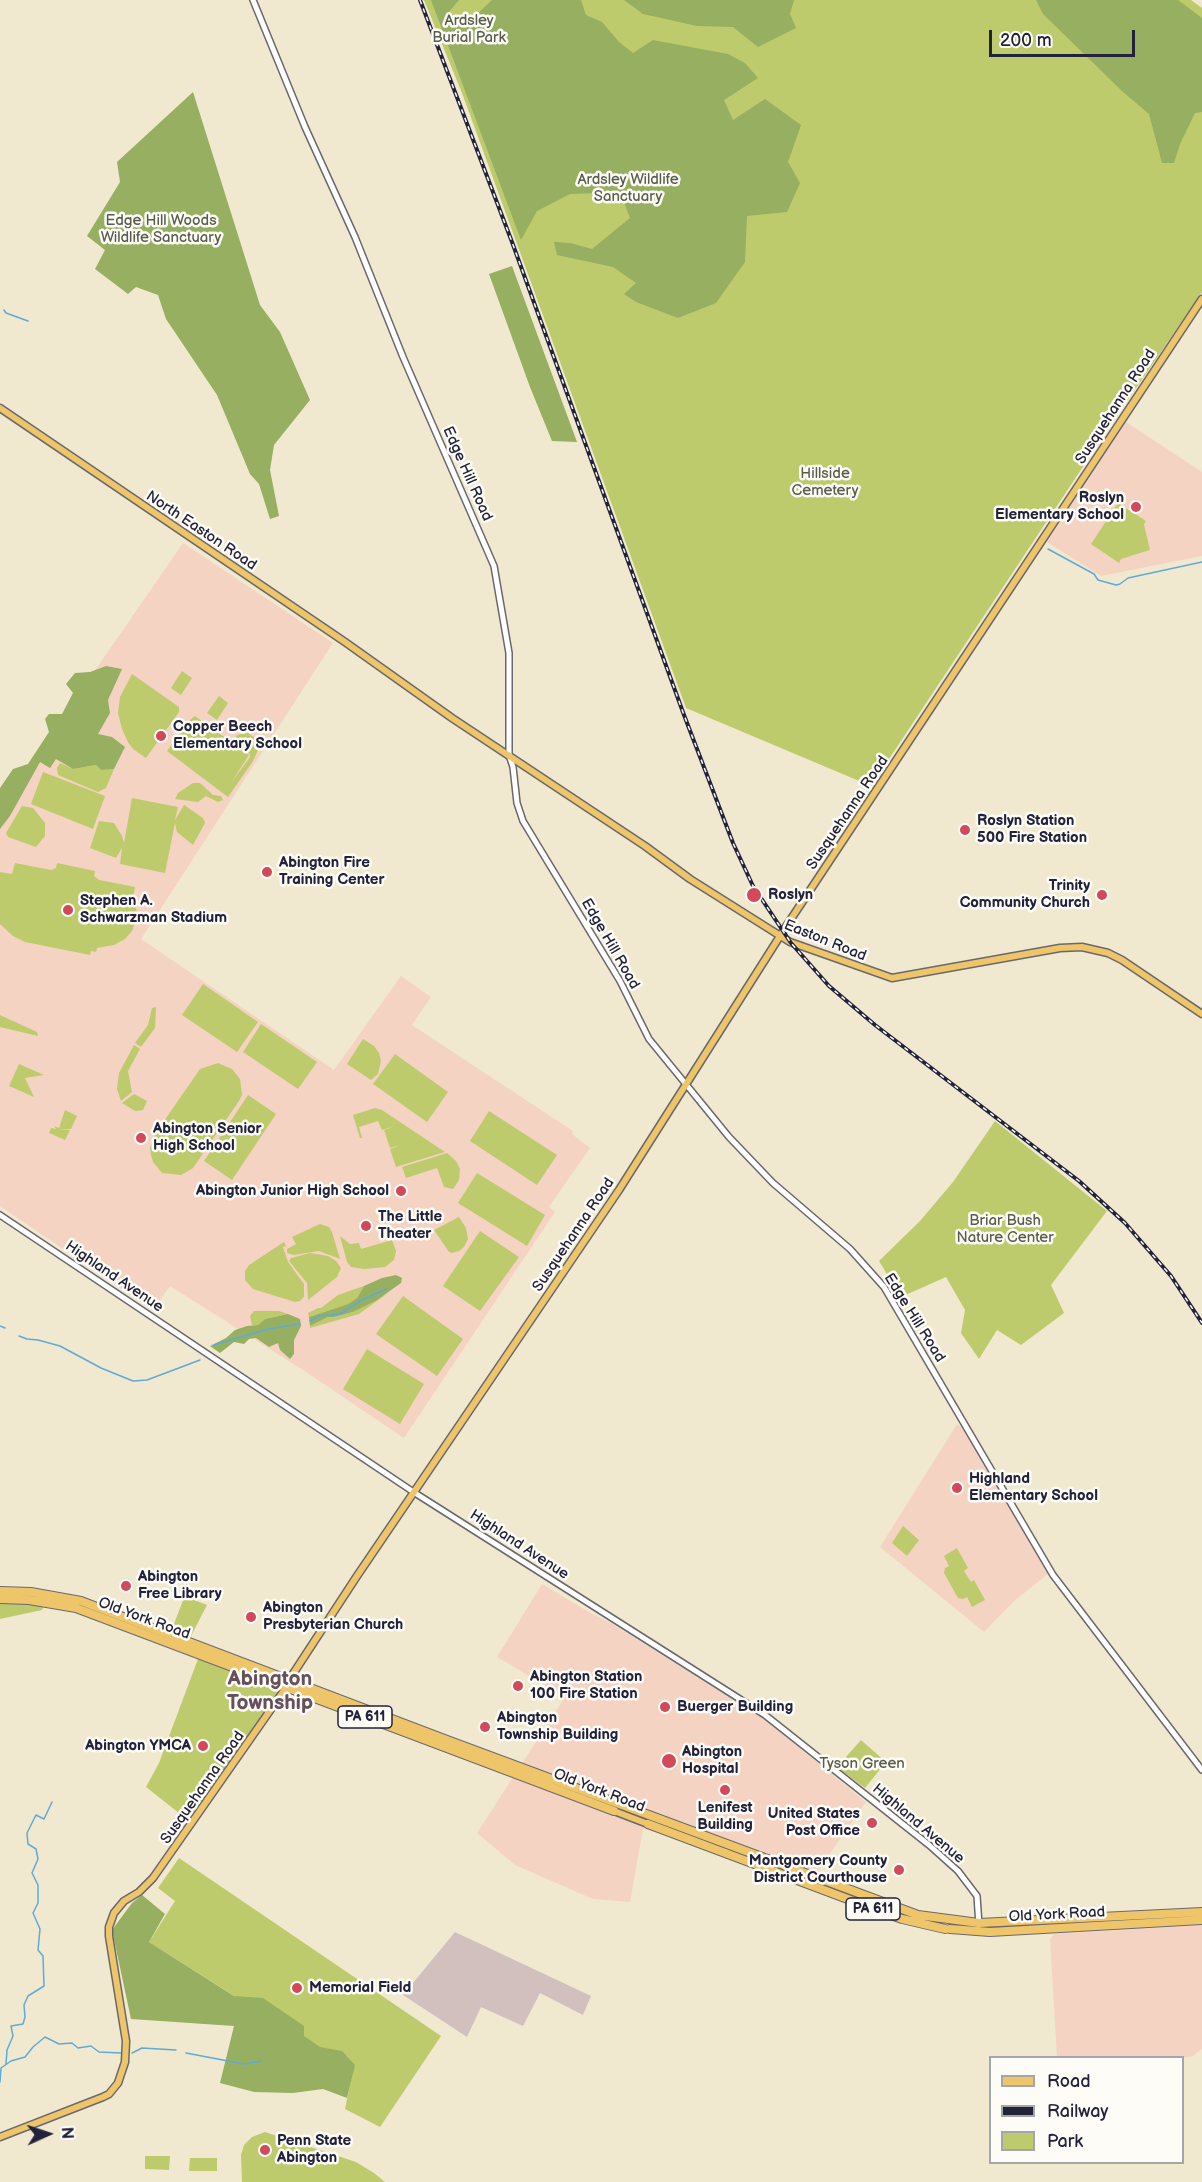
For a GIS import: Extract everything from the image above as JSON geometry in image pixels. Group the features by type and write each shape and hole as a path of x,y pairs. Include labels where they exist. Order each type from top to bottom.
{"highway":[{"name":"Old York Road","path":"0,1591 31,1592 81,1601 614,1811"},
{"name":"Old York Road","path":"0,1599 29,1600 76,1608 287,1683 918,1915 979,1923 1202,1912"},
{"name":"Old York Road","path":"648,1824 902,1919 947,1929 980,1932 1202,1920"}],"main road":[{"name":"Susquehanna Road","path":"0,2137 103,2097 109,2094 118,2083 125,2062 126,2041 109,1936 109,1927 114,1913 124,1901 146,1886 160,1869 281,1696 287,1683 619,1190 780,937 1202,299"},
{"name":"North Easton Road","path":"0,408 388,672"},
{"name":"Easton Road","path":"388,672 690,879 780,937 831,958 892,978 1060,948 1082,947 1108,953 1122,960 1202,1014"},
{"name":"Old York Road","path":"614,1811 648,1824"}],"street":[{"name":"Edge Hill Road","path":"253,0 305,127 355,237 403,357 494,566 509,653 509,755 513,767 517,803 524,821 620,981 641,1027 685,1085 729,1137 773,1183 850,1249 884,1287 1053,1575 1202,1770"},
{"name":"Highland Avenue","path":"0,1215 415,1493 765,1715 958,1871 977,1896 980,1932"}],"shaded area":[{"name":"Roslyn Elementary School","path":"1126,422 1202,472 1202,556 1101,576 1047,542"},
{"path":"183,543 333,643 141,939 334,1070 401,976 431,997 412,1025 573,1131 572,1134 590,1148 549,1207 555,1212 404,1438 303,1370 170,1286 153,1310 0,1206 0,808"},
{"name":"Highland Elementary School","path":"957,1424 964,1429 1048,1574 1014,1601 984,1632 880,1547"},
{"name":"Abington Hospital","path":"542,1584 611,1623 765,1720 866,1802 816,1874 643,1829 630,1902 593,1899 515,1865 477,1833 565,1697 497,1657"},
{"path":"1202,1925 1202,2049 1193,2056 1184,2058 1057,2056 1050,1940 1054,1934"},
{"path":"455,1932 591,1996 583,2015 540,1993 523,2026 481,2007 467,2037 403,1995"}],"green space":[{"name":"Hillside Cemetery","path":"424,0 1191,0 1202,8 1202,292 1110,426 871,786 686,708 462,93"},
{"name":"Ardsley Wildlife Sanctuary","path":"431,0 459,0 447,14 454,24 474,17 492,0 581,0 586,15 602,22 619,42 633,53 653,40 728,54 745,63 758,78 724,100 733,120 765,99 801,125 788,162 800,183 787,212 747,216 745,262 716,303 678,318 636,302 624,294 636,283 613,267 557,255 554,242 570,243 592,249 630,218 623,200 597,193 570,194 537,211 521,240"},
{"path":"624,0 794,0 790,14 796,28 758,47 733,27 697,26 643,14"},
{"path":"1036,0 1178,0 1202,18 1202,112 1195,113 1180,144 1174,163 1162,163 1149,114 1043,14"},
{"name":"Edge Hill Woods Wildlife Sanctuary","path":"193,92 260,305 280,332 310,400 274,445 270,470 279,516 270,519 259,484 250,474 217,395 166,319 158,295 136,287 128,294 95,269 105,250 87,236 120,182 117,162"},
{"path":"512,266 577,442 552,441 530,387 489,274"},
{"path":"1118,503 1146,521 1144,524 1150,550 1121,559 1119,563 1091,544"},
{"path":"106,666 122,669 108,700 110,713 98,734 112,737 125,747 114,769 101,770 96,765 73,769 56,759 50,768 40,762 10,816 0,829 0,788 13,769 28,764 49,732 45,719 49,714 62,714 73,693 66,684 75,673 90,672"},
{"path":"182,671 192,678 181,695 171,688"},
{"path":"132,674 179,707 179,712 146,758 133,749 128,742 118,713 120,697"},
{"path":"219,696 228,703 217,720 207,713"},
{"path":"195,716 249,755 231,783 250,757 249,753 244,750 245,747 234,739 237,735 248,733 255,738 258,750 253,761 228,797 167,751 186,723"},
{"path":"60,763 73,769 96,765 101,770 114,769 106,788 98,792 58,775 57,768"},
{"path":"43,772 105,796 93,829 31,804"},
{"path":"193,783 200,783 213,795 221,796 223,800 218,802 206,796 198,802 175,799 178,793"},
{"path":"132,798 178,807 175,820 184,805 203,818 205,823 193,845 177,832 175,823 165,873 120,864 122,848 116,858 90,848 99,821 114,823 124,843"},
{"path":"22,806 33,808 45,823 45,836 36,847 8,837 6,833"},
{"name":"Stephen A. Schwarzman Stadium","path":"15,863 51,870 56,868 57,863 95,871 94,876 99,880 135,887 133,897 137,918 132,931 125,939 114,945 97,948 96,952 91,951 90,955 25,942 13,936 0,924 0,872 12,874"},
{"path":"203,984 258,1022 237,1052 182,1015"},
{"path":"156,1007 155,1028 141,1047 135,1043 148,1025 152,1008"},
{"path":"0,1015 37,1032 38,1036 0,1027"},
{"path":"261,1024 317,1062 298,1089 243,1052"},
{"path":"363,1039 374,1046 381,1061 378,1074 371,1080 347,1064"},
{"path":"134,1045 140,1049 128,1071 132,1092 121,1101 117,1089 119,1073"},
{"path":"395,1054 448,1092 427,1122 373,1084"},
{"path":"218,1063 232,1069 240,1079 242,1095 239,1101 193,1168 181,1175 162,1173 153,1162 151,1155 150,1148 155,1134 200,1069"},
{"path":"19,1064 44,1075 25,1078 34,1097 9,1086"},
{"path":"134,1094 147,1101 143,1110 135,1111 122,1103"},
{"path":"248,1095 276,1114 232,1180 204,1161"},
{"path":"375,1108 382,1110 445,1152 396,1167 390,1149 401,1145 390,1148 384,1130 395,1126 382,1130 378,1121 359,1127 362,1138 360,1138 353,1115"},
{"path":"65,1110 77,1116 71,1129 58,1129 70,1130 65,1140 49,1133 51,1128 56,1129 54,1126 59,1128"},
{"path":"489,1111 557,1155 537,1185 470,1141"},
{"name":"Briar Bush Nature Center","path":"995,1121 1107,1211 1051,1285 1064,1313 1021,1345 997,1330 979,1359 961,1333 965,1310 946,1277 901,1297 879,1261 920,1221 953,1182"},
{"path":"447,1153 456,1161 460,1169 459,1180 453,1189 444,1187 437,1168 406,1178 402,1167"},
{"path":"477,1173 545,1215 527,1246 458,1203"},
{"path":"459,1217 466,1228 468,1239 464,1247 452,1253 434,1230"},
{"path":"320,1224 329,1227 332,1232 340,1259 319,1251 294,1255 287,1253 287,1249 296,1244 292,1237"},
{"path":"480,1231 519,1257 480,1311 443,1286"},
{"path":"340,1236 350,1244 359,1243 361,1249 392,1240 396,1251 394,1260 385,1267 364,1269 351,1267 347,1262"},
{"path":"284,1242 286,1246 283,1247 288,1262 304,1284 304,1297 300,1301 295,1302 253,1289 245,1280 245,1271 249,1265"},
{"path":"310,1253 328,1256 341,1268 337,1277 308,1300 307,1283 289,1261 291,1258"},
{"path":"396,1275 402,1278 401,1283 377,1300 353,1312 328,1317 310,1326 309,1317 348,1304 357,1298 364,1286"},
{"path":"364,1286 357,1298 348,1304 309,1317 308,1313 321,1308 338,1295"},
{"path":"388,1293 359,1314 310,1328 328,1317 353,1312"},
{"path":"403,1296 463,1339 437,1376 376,1334"},
{"path":"254,1311 279,1311 288,1314 265,1319 258,1325 252,1325 250,1316"},
{"path":"288,1314 300,1319 301,1326 294,1340 294,1354 290,1359 280,1350 278,1343 269,1347 256,1338 249,1339 244,1344 234,1342 220,1353 210,1346 226,1338 235,1330 258,1325 265,1319"},
{"path":"367,1349 424,1384 400,1424 343,1389"},
{"path":"903,1526 919,1540 907,1556 892,1543"},
{"path":"957,1548 968,1568 964,1571 971,1582 974,1580 985,1600 972,1607 967,1597 958,1598 944,1573 945,1568 949,1566 944,1556"},
{"path":"184,1598 207,1605 191,1636 172,1629"},
{"path":"0,1601 29,1602 43,1605 43,1608 0,1619"},
{"name":"Abington YMCA","path":"198,1659 277,1689 278,1692 189,1821 146,1787 159,1763"},
{"name":"Tyson Green","path":"861,1740 886,1762 865,1788 837,1767"},
{"name":"Memorial Field","path":"179,1858 441,2036 380,2127 345,2109 353,2071 149,1942 175,1901 158,1888"},
{"path":"142,1895 165,1914 149,1942 234,1996 263,1998 304,2026 304,2036 320,2047 342,2051 355,2065 347,2098 323,2089 293,2093 254,2092 220,2083 234,2026 131,2019 112,1930 132,1903"},
{"path":"265,2132 356,2162 385,2182 242,2182 241,2155 244,2145 252,2137"},
{"path":"145,2156 170,2156 169,2170 145,2169"},
{"path":"190,2158 217,2158 217,2171 189,2171"}],"waterway":[{"path":"4,310 6,313 28,321"},
{"path":"1048,549 1094,574 1098,580 1116,585 1128,578 1202,562"},
{"path":"310,1321 320,1316 340,1314 360,1301 386,1289"},
{"path":"214,1345 268,1329 300,1324"},
{"path":"0,1326 5,1328"},
{"path":"19,1336 60,1346 101,1368 133,1381 147,1380 200,1360"},
{"path":"6,2064 7,2050 13,2036 11,2026 23,2024 24,2005 28,1996 44,1986 43,1956 38,1950 40,1929 33,1913 38,1903 38,1885 32,1873 38,1859 36,1849 28,1844 27,1833 36,1815 44,1819 52,1802"},
{"path":"0,2082 1,2068 11,2061 25,2057 45,2037 59,2044 72,2043 78,2048 91,2046 99,2052 121,2053"},
{"path":"132,2053 142,2048 176,2050"},
{"path":"186,2053 244,2064 262,2061"}],"railway":[{"path":"420,0 512,242 684,715 733,843 753,886 791,943 829,986 875,1025 1079,1181 1125,1223 1171,1276 1202,1323"}],"place":[{"name":"Roslyn Elementary School","path":"1136,507"},
{"name":"Copper Beech Elementary School","path":"161,736"},
{"name":"Roslyn Station 500 Fire Station","path":"965,830"},
{"name":"Abington Fire Training Center","path":"267,872"},
{"name":"Roslyn","path":"754,895"},
{"name":"Trinity Community Church","path":"1102,895"},
{"name":"Stephen A. Schwarzman Stadium","path":"68,910"},
{"name":"Abington Senior High School","path":"141,1138"},
{"name":"Abington Junior High School","path":"401,1191"},
{"name":"The Little Theater","path":"366,1226"},
{"name":"Highland Elementary School","path":"957,1488"},
{"name":"Abington Free Library","path":"126,1586"},
{"name":"Abington Presbyterian Church","path":"251,1617"},
{"name":"Abington Station 100 Fire Station","path":"518,1686"},
{"name":"Buerger Building","path":"665,1707"},
{"name":"Abington Township Building","path":"485,1727"},
{"name":"Abington YMCA","path":"203,1746"},
{"name":"Abington Hospital","path":"669,1761"},
{"name":"Lenifest Building","path":"725,1790"},
{"name":"United States Post Office","path":"872,1823"},
{"name":"Montgomery County District Courthouse","path":"899,1870"},
{"name":"Memorial Field","path":"297,1988"},
{"name":"Penn State Abington","path":"265,2150"}],"district":[{"name":"Abington Township","path":"270,1692"}],"park label":[{"name":"Ardsley Burial Park","path":"469,30"}]}
